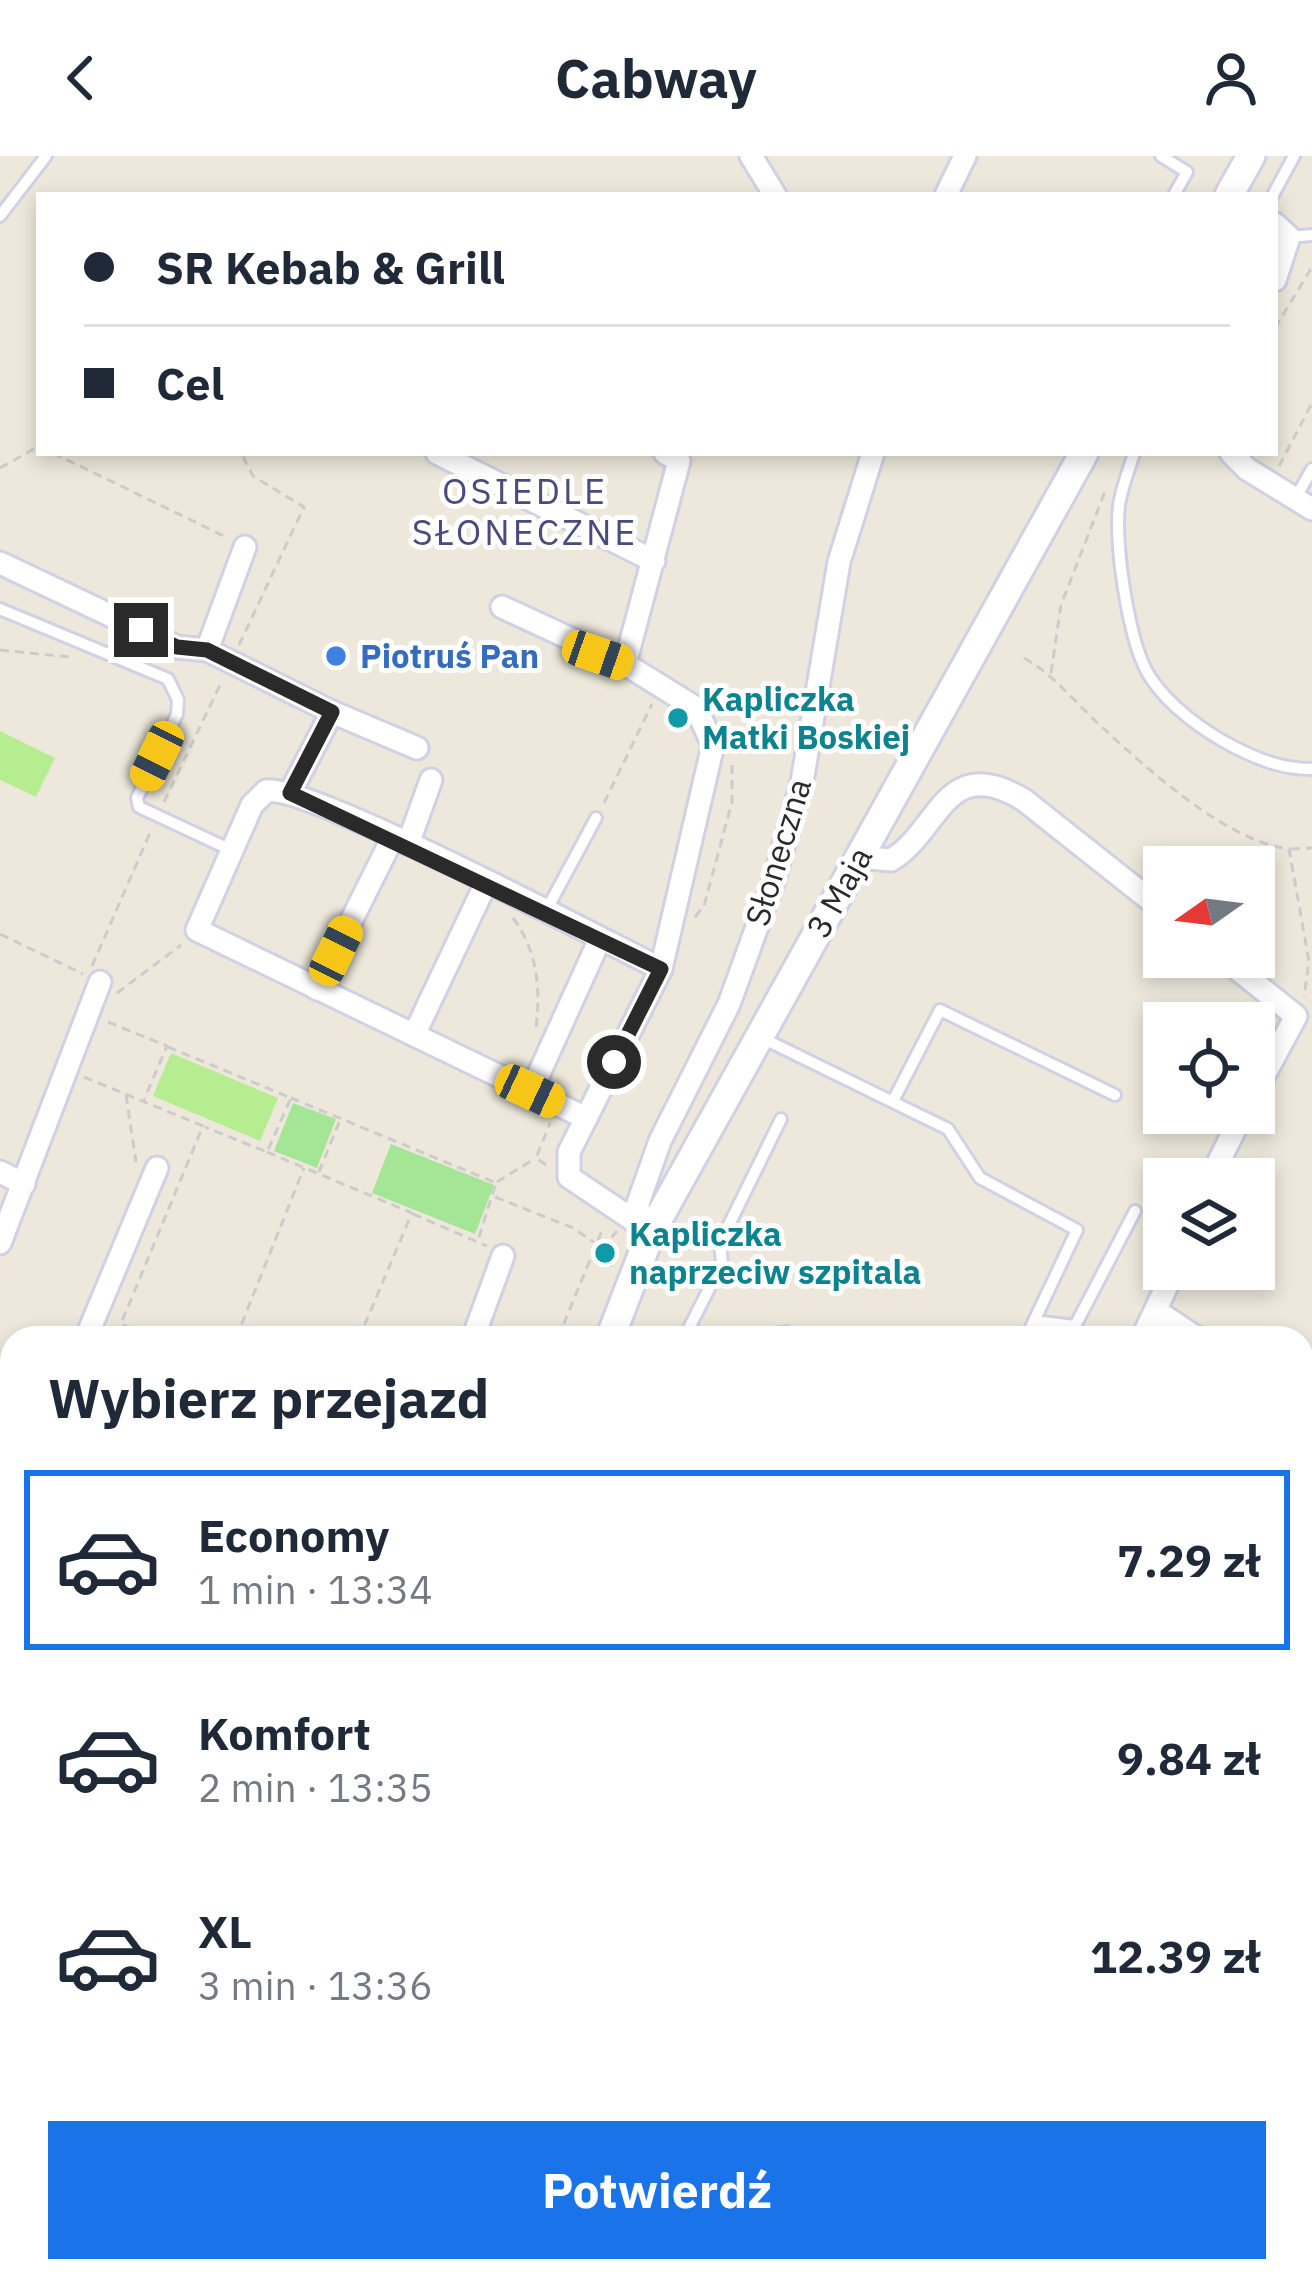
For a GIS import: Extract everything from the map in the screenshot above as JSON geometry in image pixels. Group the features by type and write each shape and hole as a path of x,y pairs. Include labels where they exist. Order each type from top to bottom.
{"street":[{"path":"751,156 773,192"},
{"path":"947,192 965,156"},
{"path":"1232,192 1251,156"},
{"path":"1278,272 1292,232"},
{"path":"443,456 654,561"},
{"path":"626,664 679,461 670,456"},
{"name":"Słoneczna","path":"650,1232 637,1206 660,1141 729,1004 774,880 802,782 839,562 871,456"},
{"name":"3 Maja","path":"615,1326 650,1232 1082,456"},
{"path":"1236,456 1304,504"},
{"path":"207,650 245,547"},
{"path":"0,563 177,647 207,650 417,748"},
{"path":"502,607 626,664 696,707 713,746 661,969 569,1151 569,1177 650,1232"},
{"path":"290,793 332,712"},
{"path":"317,989 430,780"},
{"path":"858,856 891,860 952,793 970,786 998,788 1024,800 1143,894"},
{"path":"586,1118 197,930 258,797 276,789 290,793 401,841 661,969"},
{"path":"414,1036 492,886"},
{"path":"530,1091 601,939"},
{"path":"0,1243 95,972"},
{"path":"1252,978 1304,1014 1275,1060"},
{"path":"0,1172 24,1184"},
{"path":"91,1326 154,1175"},
{"path":"477,1326 503,1256"},
{"path":"1149,1326 1166,1290"},
{"path":"1158,1312 1179,1326"}],"lane":[{"path":"0,217 46,156"},
{"path":"1161,156 1187,172 1176,192"},
{"path":"1275,192 1294,156"},
{"path":"1133,456 1119,506 1120,550 1140,658 1149,676 1167,699 1217,738 1266,764 1312,769"},
{"path":"1304,504 1312,469"},
{"path":"0,609 168,679 178,700 177,714 137,798 139,807 232,850"},
{"path":"545,912 596,818"},
{"path":"893,1101 940,1010 1115,1095"},
{"path":"759,1036 948,1129 980,1178 1077,1230 1032,1326"},
{"path":"690,1326 722,1263 720,1243 781,1118"},
{"path":"1034,1321 1075,1326 1135,1211"}],"path":[{"path":"1278,323 1310,271"},
{"path":"1269,483 1312,403"},
{"path":"0,467 36,448"},
{"path":"59,456 245,547"},
{"path":"230,663 304,507 254,476 243,456"},
{"path":"1051,674 1061,605 1087,533 1104,490 1128,475"},
{"path":"0,650 79,657"},
{"path":"1024,658 1051,674 1104,730 1213,819 1264,846 1312,848"},
{"path":"596,818 661,686"},
{"path":"694,919 704,906 733,802 731,749"},
{"path":"1289,849 1309,961 1304,1014"},
{"path":"492,886 526,937 538,979 535,1036"},
{"path":"95,972 108,999 197,930"},
{"path":"0,934 74,970 95,972"},
{"path":"74,970 95,972"},
{"path":"102,1019 496,1183"},
{"path":"77,1075 145,1100 167,1046"},
{"path":"126,1093 137,1177 154,1175"},
{"path":"267,1152 291,1098"},
{"path":"319,1174 340,1118"},
{"path":"203,1126 478,1240 496,1183"},
{"path":"496,1183 536,1158"},
{"path":"241,1326 304,1168"},
{"path":"495,1197 571,1227 596,1243"},
{"path":"364,1326 412,1213"},
{"path":"563,1326 603,1228"},
{"path":"121,1324 126,1326"}],"green space":[{"path":"0,731 55,758 36,797 0,780"},
{"path":"171,1053 278,1098 260,1141 153,1096"},
{"path":"293,1103 336,1119 317,1168 274,1151"},
{"path":"391,1144 494,1185 475,1234 372,1193"}],"place":[{"name":"Piotruś Pan","path":"336,656"},
{"name":"Kapliczka Matki Boskiej","path":"678,718"},
{"name":"Kapliczka naprzeciw szpitala","path":"605,1253"}],"district":[{"name":"OSIEDLE SŁONECZNE","path":"525,512"}],"route":[{"path":"141,630 177,647 207,650 332,712 290,793 393,837 661,969 614,1062"}]}
